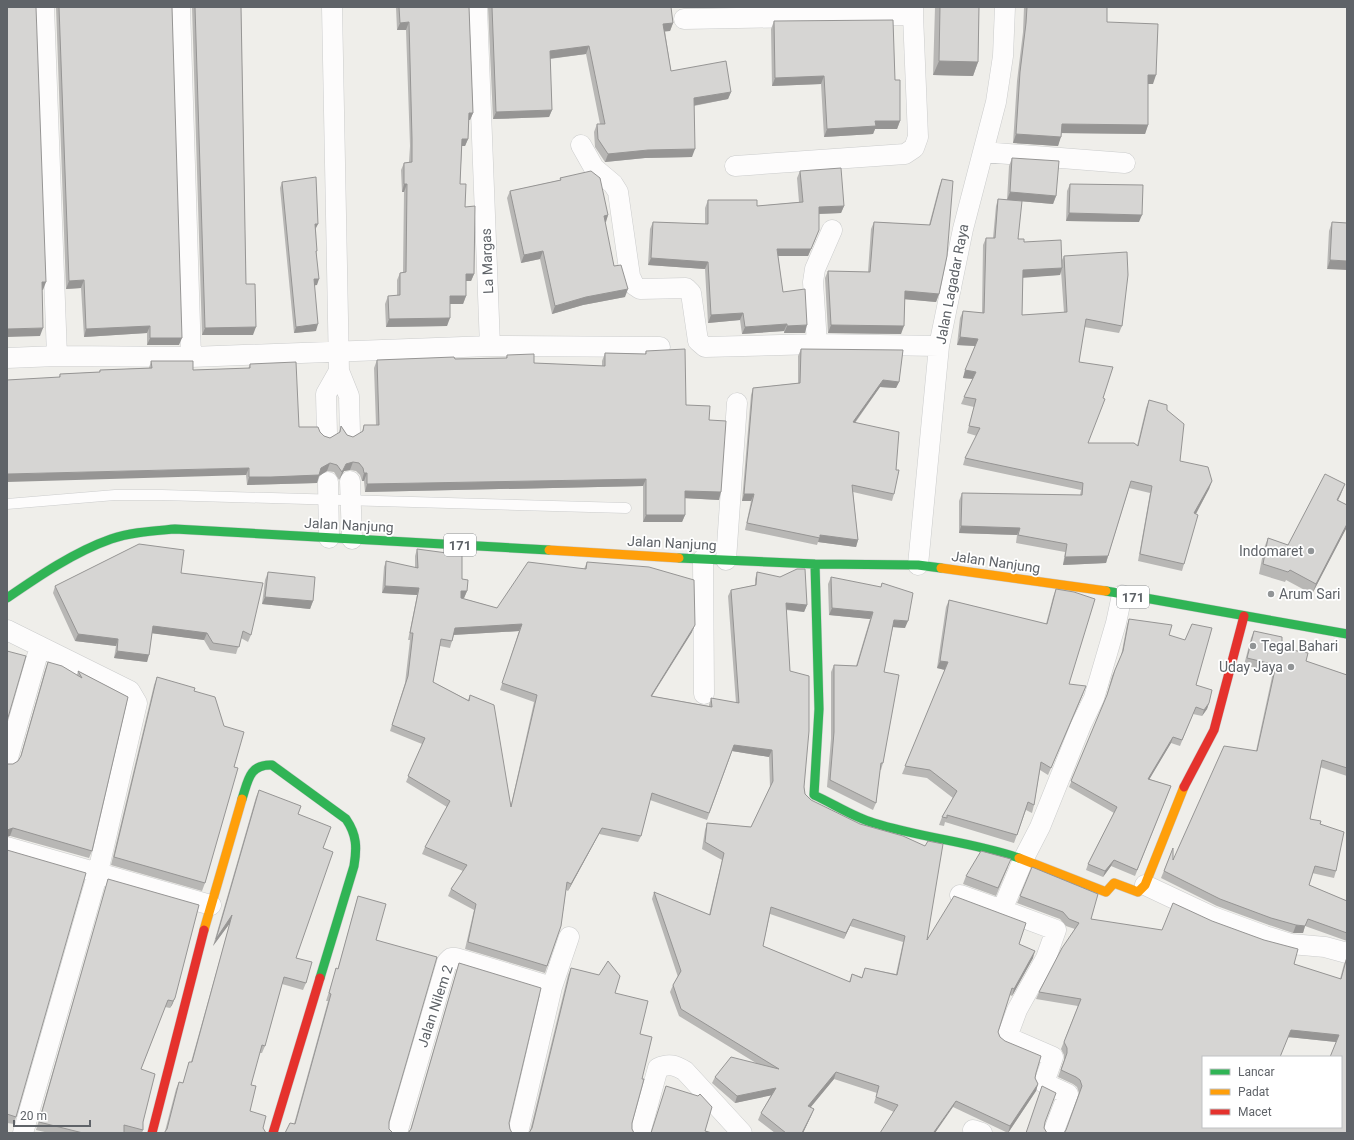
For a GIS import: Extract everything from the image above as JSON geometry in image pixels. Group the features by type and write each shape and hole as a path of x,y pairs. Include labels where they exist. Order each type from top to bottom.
{"street":[{"path":"44,7 57,356"},
{"path":"180,7 191,357"},
{"path":"332,7 339,362 349,396 350,434"},
{"name":"La Margas","path":"477,7 490,346"},
{"name":"Jalan Lagadar Raya","path":"918,565 939,346 952,275 998,86 1003,56 1005,7"},
{"path":"684,19 913,11 918,137 914,148 905,154 735,166"},
{"path":"581,145 594,168 613,184 618,192 630,276 634,285 640,289 686,288 691,293 698,341 705,347 817,344 939,346"},
{"path":"983,152 1125,163"},
{"path":"817,344 813,282 815,270 832,230"},
{"path":"7,358 57,356 191,357 339,362 490,346 660,347"},
{"path":"327,434 326,394 339,362"},
{"path":"726,560 737,403"},
{"path":"350,482 352,539"},
{"path":"328,492 329,538"},
{"name":"Jalan Nanjung","path":"7,598 87,550 112,539 141,532 175,529 703,559 815,564 918,565 1122,595 1347,634"},
{"path":"703,559 704,694"},
{"path":"815,564 818,769 814,796 832,802 860,818 887,826 979,846 1024,858 1106,892 1114,883 1138,892 1144,885 1186,784 1214,730 1244,616"},
{"path":"1002,910 1024,858 1040,827 1081,725 1094,698 1116,623 1122,595"},
{"path":"7,630 130,691 137,703 98,872 23,1133"},
{"path":"7,761 40,646"},
{"path":"152,1133 211,905 248,780 255,768 264,764 272,765 346,819 354,831 357,846 354,866 273,1133"},
{"path":"7,847 211,905"},
{"path":"1144,885 1213,917 1265,936 1291,944 1325,947 1347,953"},
{"path":"960,894 1056,930 1046,958 1016,1010 1008,1037 1053,1057 1044,1083 1068,1094 1053,1133"},
{"path":"518,1133 552,987 569,937"},
{"name":"Jalan Nilem 2","path":"397,1133 447,962 451,958 456,958 552,987"},
{"path":"640,1133 658,1068 666,1064 676,1065 685,1071 742,1133"}],"lane":[{"path":"7,504 123,495 328,492 351,501 626,508"}],"building":[{"path":"7,7 36,7 46,282 42,282 43,328 7,329"},
{"path":"59,7 172,7 182,338 150,338 150,326 86,329 84,280 69,281"},
{"path":"195,7 241,7 246,284 255,284 256,327 205,328"},
{"path":"399,7 469,7 473,113 469,113 468,139 462,139 460,184 466,184 465,207 475,206 474,274 466,274 466,296 450,296 450,318 389,319 388,296 400,295 400,273 406,272 407,184 404,184 404,163 412,162 409,22 400,23"},
{"path":"492,7 671,7 673,23 663,24 671,71 726,61 731,92 694,98 695,149 648,150 608,154 598,139 597,124 605,124 589,46 550,51 552,110 496,112"},
{"path":"940,7 979,7 978,62 939,61"},
{"path":"1027,7 1107,7 1107,22 1158,24 1156,75 1148,75 1148,125 1062,124 1061,137 1016,134 1020,72"},
{"path":"893,20 895,80 900,80 900,121 875,121 876,126 827,129 824,76 775,78 774,21"},
{"path":"1012,158 1059,161 1056,196 1010,192"},
{"path":"841,168 844,206 819,207 819,230 811,249 777,249 783,292 805,289 807,325 787,326 787,324 745,327 743,313 711,315 708,262 651,258 653,222 708,224 708,200 757,200 757,206 803,202 800,171"},
{"path":"591,171 600,178 608,215 604,216 614,266 621,265 628,289 586,297 555,306 543,251 524,255 510,191 561,180 560,178"},
{"path":"316,177 318,224 315,224 319,279 314,279 318,324 296,327 282,182"},
{"path":"942,179 953,181 947,256 939,294 905,291 904,326 831,325 828,271 870,272 874,222 930,225"},
{"path":"1070,184 1143,185 1142,215 1069,213"},
{"path":"998,199 1022,201 1018,239 1024,239 1024,242 1061,240 1062,268 1023,270 1022,315 1067,312 1064,256 1127,252 1128,275 1122,326 1086,319 1079,362 1113,367 1103,398 1105,399 1088,443 1134,443 1138,446 1149,400 1167,405 1167,410 1184,424 1180,461 1208,467 1212,481 1194,513 1198,515 1184,564 1140,554 1152,486 1131,481 1108,556 1065,557 1067,544 1018,535 1020,528 961,526 962,493 1082,495 1083,483 965,458 980,428 969,426 976,399 964,397 976,372 965,370 978,339 960,337 963,311 984,313 986,238 995,238"},
{"path":"1332,222 1347,223 1347,261 1330,260"},
{"path":"685,349 686,405 710,406 709,420 726,421 721,492 685,491 685,515 646,515 646,479 367,484 367,473 364,473 363,468 359,463 353,462 346,464 342,472 337,465 330,463 321,468 319,475 271,477 249,477 249,468 7,474 7,380 60,377 60,374 100,372 100,370 152,368 151,361 193,361 193,370 250,368 250,364 296,362 299,427 318,427 324,436 330,438 340,432 341,426 347,435 353,437 363,431 364,425 379,425 377,360 454,357 455,359 507,358 507,355 534,354 534,363 605,366 605,353 646,354 646,351"},
{"path":"801,349 903,350 899,382 883,380 853,422 899,432 896,470 899,470 894,494 852,485 858,540 820,535 820,538 747,523 754,494 744,494 753,388 800,383"},
{"name":"Indomaret","path":"1325,474 1345,484 1337,500 1347,505 1347,524 1316,584 1290,570 1288,572 1263,564 1268,538 1288,545"},
{"path":"139,544 184,550 181,573 263,583 251,635 243,631 239,647 213,643 207,633 153,626 149,655 117,651 118,639 78,634 55,586"},
{"path":"417,549 462,555 462,579 468,580 467,591 461,591 461,598 497,608 528,562 586,569 587,562 649,567 694,580 695,625 651,696 712,707 711,698 739,703 731,590 756,585 757,572 780,577 797,569 805,569 807,605 786,603 790,671 809,676 809,731 804,787 805,794 811,800 860,824 903,836 925,846 928,841 943,844 927,940 954,896 1026,923 1019,944 1035,951 1014,989 1012,988 998,1032 1000,1037 1005,1041 1041,1056 1035,1078 1038,1084 1010,1126 956,1101 934,1132 936,1133 880,1133 898,1105 876,1097 879,1086 836,1072 808,1106 814,1109 802,1133 786,1133 761,1113 776,1088 737,1096 715,1077 731,1057 779,1069 681,1009 673,985 681,971 654,892 710,915 724,853 705,842 707,823 751,827 773,781 772,750 734,745 709,813 652,793 641,836 602,828 571,884 567,882 561,926 547,966 468,942 476,904 451,889 467,865 425,847 450,801 408,776 425,738 392,725 408,676 413,633 410,633 419,588 385,586 386,561 418,568","holes":["522,624 502,683 537,695 511,807 494,705 470,695 469,701 433,682 441,639 452,641 455,628","771,907 846,933 853,919 905,936 897,975 865,968 862,978 852,974 850,982 763,946"]},
{"path":"268,572 315,577 313,601 265,597"},
{"path":"831,577 881,587 882,583 913,593 908,621 894,620 884,672 899,675 883,763 881,763 876,803 830,780 834,732 834,665 857,666 873,612 832,608"},
{"path":"1056,589 1074,592 1095,599 1069,684 1086,686 1051,768 1041,762 1034,805 1028,802 1017,835 947,815 947,818 942,817 957,791 930,770 905,766 948,662 940,661 949,600 1047,624"},
{"path":"1129,619 1172,625 1169,635 1185,640 1192,624 1212,628 1196,685 1212,690 1209,703 1204,710 1196,707 1182,740 1173,737 1148,779 1171,786 1137,870 1114,860 1105,871 1088,864 1117,807 1071,781 1107,695 1123,651"},
{"path":"1254,631 1282,637 1282,648 1308,653 1306,661 1347,675 1347,768 1322,760 1310,819 1321,821 1320,824 1344,832 1336,871 1315,866 1309,885 1347,901 1347,933 1308,919 1305,926 1271,918 1220,899 1164,871 1173,848 1173,860 1224,746 1257,751 1276,665 1247,658"},
{"path":"7,651 26,656 7,721"},
{"path":"48,662 62,666 82,678 78,671 128,697 92,851 13,828 7,830 7,764 13,764 18,761 21,756"},
{"path":"157,677 195,688 194,691 215,697 224,726 244,732 234,767 238,768 205,883 114,857"},
{"path":"259,790 301,806 298,814 331,827 323,848 333,852 296,958 312,962 306,983 284,977 265,1046 262,1045 251,1085 256,1086 250,1111 266,1116 263,1128 266,1133 164,1133 167,1129 179,1082 183,1083 189,1062 192,1062 232,915 216,939"},
{"path":"7,850 86,873 16,1117 7,1114"},
{"path":"981,851 1011,859 998,888 966,876"},
{"path":"1032,867 1098,894 1091,919 1162,930 1173,903 1212,921 1264,940 1298,949 1294,964 1341,979 1347,957 1347,1133 1064,1133 1082,1086 1080,1080 1061,1070 1067,1053 1067,1048 1064,1042 1081,999 1039,992 1062,948 1079,923 1069,919 1063,912 1020,896"},
{"path":"108,879 199,905 175,998 173,1001 168,1000 141,1069 155,1074 143,1122 143,1130 124,1125 124,1133 83,1133 39,1122"},
{"path":"358,896 386,904 376,940 437,957 389,1122 389,1129 393,1133 285,1133 290,1123 295,1124 331,994 329,993 336,968 338,969"},
{"path":"608,961 620,976 615,993 648,1001 640,1034 652,1037 642,1079 644,1079 632,1123 634,1133 529,1133 532,1128 571,968 599,975"},
{"path":"459,963 541,988 509,1123 512,1133 408,1133 411,1129"},
{"path":"666,1086 698,1096 700,1094 712,1107 705,1131 712,1133 651,1133"},
{"path":"1042,1086 1056,1093 1045,1122 1044,1128 1047,1133 1026,1133"}],"traffic: fast":[{"path":"7,598 57,565 97,544 127,535 175,529 549,550"},
{"path":"679,558 815,564 918,565 941,568"},
{"path":"815,564 819,709 814,795 851,814 874,823 910,833 983,848 1019,858"},
{"path":"1106,591 1347,634"},
{"path":"242,799 248,780 254,771 258,767 272,765 346,819 350,825 356,847 354,866 320,978"}],"traffic: slow":[{"path":"549,550 679,558"},
{"path":"941,568 1106,591"},
{"path":"1019,858 1106,892 1114,883 1138,892 1145,885 1184,787"},
{"path":"204,930 242,799"}],"traffic: jam":[{"path":"1184,787 1214,730 1244,616"},
{"path":"152,1133 204,930"},
{"path":"273,1133 320,978"}],"place":[{"name":"Indomaret","path":"1311,551"},
{"name":"Arum Sari","path":"1271,594"},
{"name":"Tegal Bahari","path":"1253,646"},
{"name":"Uday Jaya","path":"1291,667"}]}
